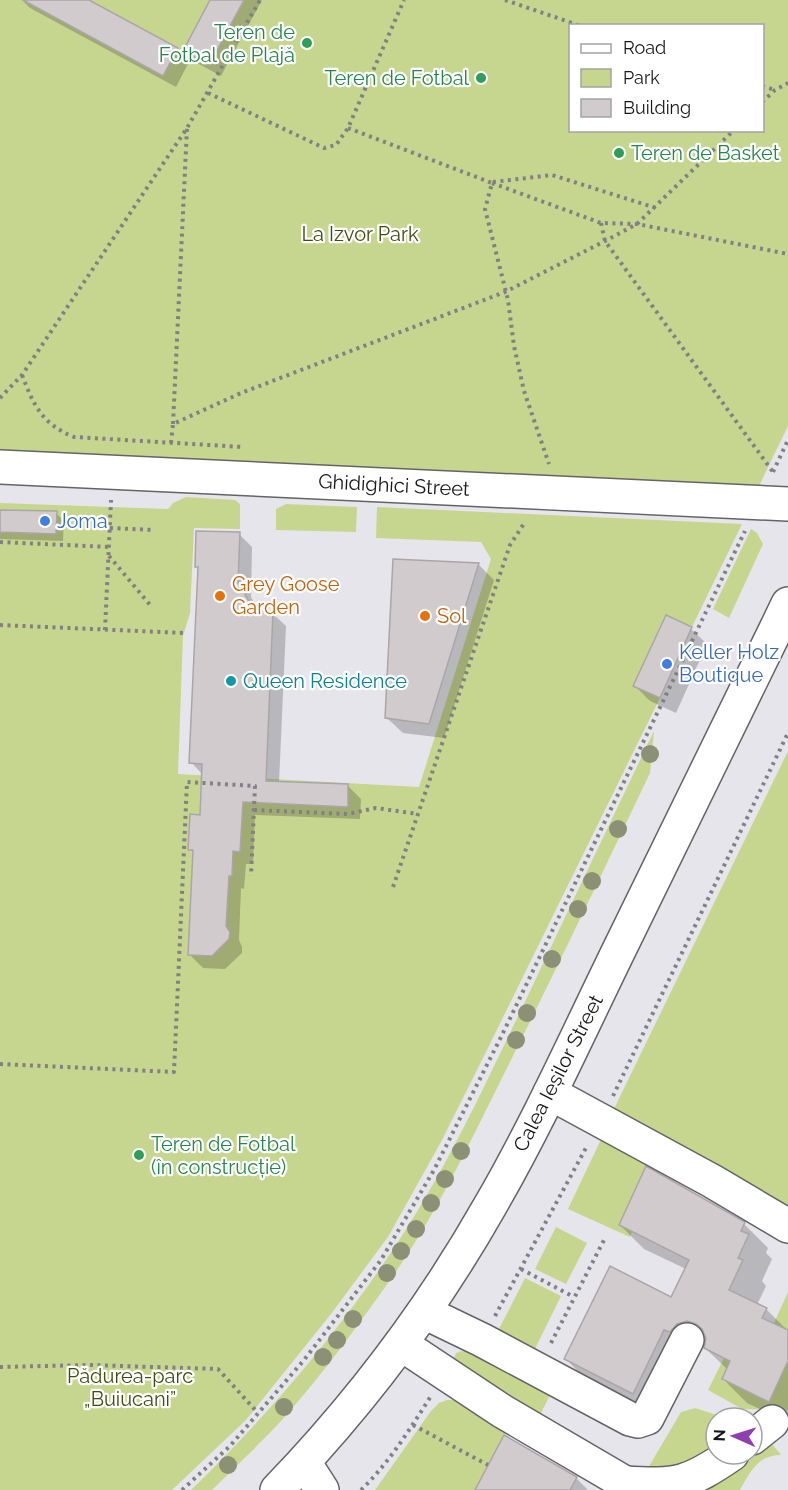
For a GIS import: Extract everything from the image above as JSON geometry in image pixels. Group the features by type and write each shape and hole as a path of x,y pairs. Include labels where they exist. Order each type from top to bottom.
{"main road":[{"name":"Ghidighici Street","path":"0,467 558,493 779,492"},
{"name":"Calea Ieșilor Street","path":"277,1490 349,1412 401,1344 424,1312 490,1206 550,1093 786,614"},
{"path":"550,1093 712,1180 788,1226"},
{"path":"424,1312 482,1340 630,1419 638,1421 647,1418 687,1340"},
{"path":"401,1344 502,1412 623,1487 679,1483 694,1478 714,1466"},
{"path":"304,1462 321,1490"}],"path":[{"path":"0,398 22,375 187,128 260,0"},
{"path":"208,93 324,148 336,145 348,128 405,0"},
{"path":"505,0 575,24"},
{"path":"764,100 775,90 788,83"},
{"path":"764,87 775,90"},
{"path":"158,474 168,465 173,424 187,128"},
{"path":"348,128 601,223 638,224 788,254"},
{"path":"173,424 241,393 505,291 605,242 638,224 732,132"},
{"path":"492,183 552,175 656,208"},
{"path":"492,183 484,209 505,291 524,391 558,493"},
{"path":"601,223 605,242 773,472 779,492"},
{"path":"773,472 788,440"},
{"path":"105,630 112,472"},
{"path":"110,528 155,530"},
{"path":"182,1490 230,1446 304,1360 381,1260 434,1170 501,1037 746,528"},
{"path":"393,887 513,540"},
{"path":"0,542 109,547"},
{"path":"108,554 151,606"},
{"path":"0,625 184,633"},
{"path":"482,1340 601,1121 788,733"},
{"path":"0,1064 174,1072 187,783 255,786 251,876"},
{"path":"254,810 347,814 376,808 418,814"},
{"path":"537,1370 604,1240"},
{"path":"521,1269 574,1297"},
{"path":"0,1367 89,1365 218,1369 258,1413"},
{"path":"361,1490 373,1478 413,1425 435,1390 443,1372"},
{"path":"413,1425 488,1465"}],"green space":[{"name":"La Izvor Park","path":"0,0 788,0 788,426 759,486 0,450"},
{"name":"Pădurea-parc „Buiucani”","path":"186,497 235,500 240,504 240,529 194,528 190,613 183,636 178,774 419,787 491,559 481,542 376,538 377,507 742,524 692,627 665,616 633,686 660,698 441,1142 388,1237 331,1314 246,1420 172,1490 0,1490 0,503 168,509 173,503"},
{"path":"286,504 357,507 356,532 276,530 276,509"},
{"path":"751,529 757,533 763,544 729,618 713,609"},
{"path":"654,731 650,773 466,1150 411,1249 355,1329 282,1420 212,1490 191,1490 246,1434 323,1346 370,1283 411,1222 478,1100"},
{"path":"788,751 788,1215 611,1115"},
{"path":"605,1131 651,1155 619,1225 632,1232 630,1237 568,1209"},
{"path":"556,1227 587,1243 566,1284 535,1269"},
{"path":"525,1278 561,1296 533,1353 496,1335"},
{"path":"788,1292 788,1330 774,1323"},
{"path":"462,1351 479,1353 553,1389 538,1419 457,1365 454,1358 456,1353"},
{"path":"724,1358 730,1360 722,1380 769,1401 788,1361 788,1410 764,1409 764,1406 737,1406 708,1390"},
{"path":"455,1400 506,1433 475,1490 375,1490 431,1411 439,1403"},
{"path":"695,1408 704,1411 704,1466 756,1466 740,1490 658,1490 648,1468 681,1412"},
{"path":"764,1434 781,1455 764,1459"}],"building":[{"path":"23,0 89,0 178,48 163,76"},
{"path":"210,0 244,0 209,65 183,51"},
{"path":"0,510 57,511 56,534 0,532"},
{"path":"196,531 240,532 238,583 255,611 273,612 266,781 348,784 348,807 243,802 240,852 233,851 232,876 229,876 226,926 230,932 229,939 212,956 188,955 193,850 188,850 190,814 200,815 202,764 189,763 198,567 195,567"},
{"path":"393,559 479,563 429,724 385,718"},
{"path":"666,615 692,627 660,698 633,686"},
{"path":"646,1166 745,1222 741,1231 749,1234 738,1258 743,1260 729,1290 767,1308 762,1318 788,1330 788,1361 769,1402 722,1379 730,1361 704,1348 706,1338 702,1329 687,1321 677,1324 670,1332 664,1330 633,1394 564,1359 610,1266 671,1297 689,1260 619,1225"},
{"path":"504,1435 577,1477 570,1490 475,1490"}],"place":[{"name":"Teren de Fotbal de Plajă","path":"307,43"},
{"name":"Teren de Fotbal","path":"481,78"},
{"name":"Teren de Basket","path":"619,153"},
{"name":"Joma","path":"45,521"},
{"name":"Grey Goose Garden","path":"220,596"},
{"name":"Sol","path":"425,616"},
{"name":"Keller Holz Boutique","path":"667,664"},
{"name":"Queen Residence","path":"231,681"},
{"name":"Teren de Fotbal (în construcție)","path":"139,1155"}]}
